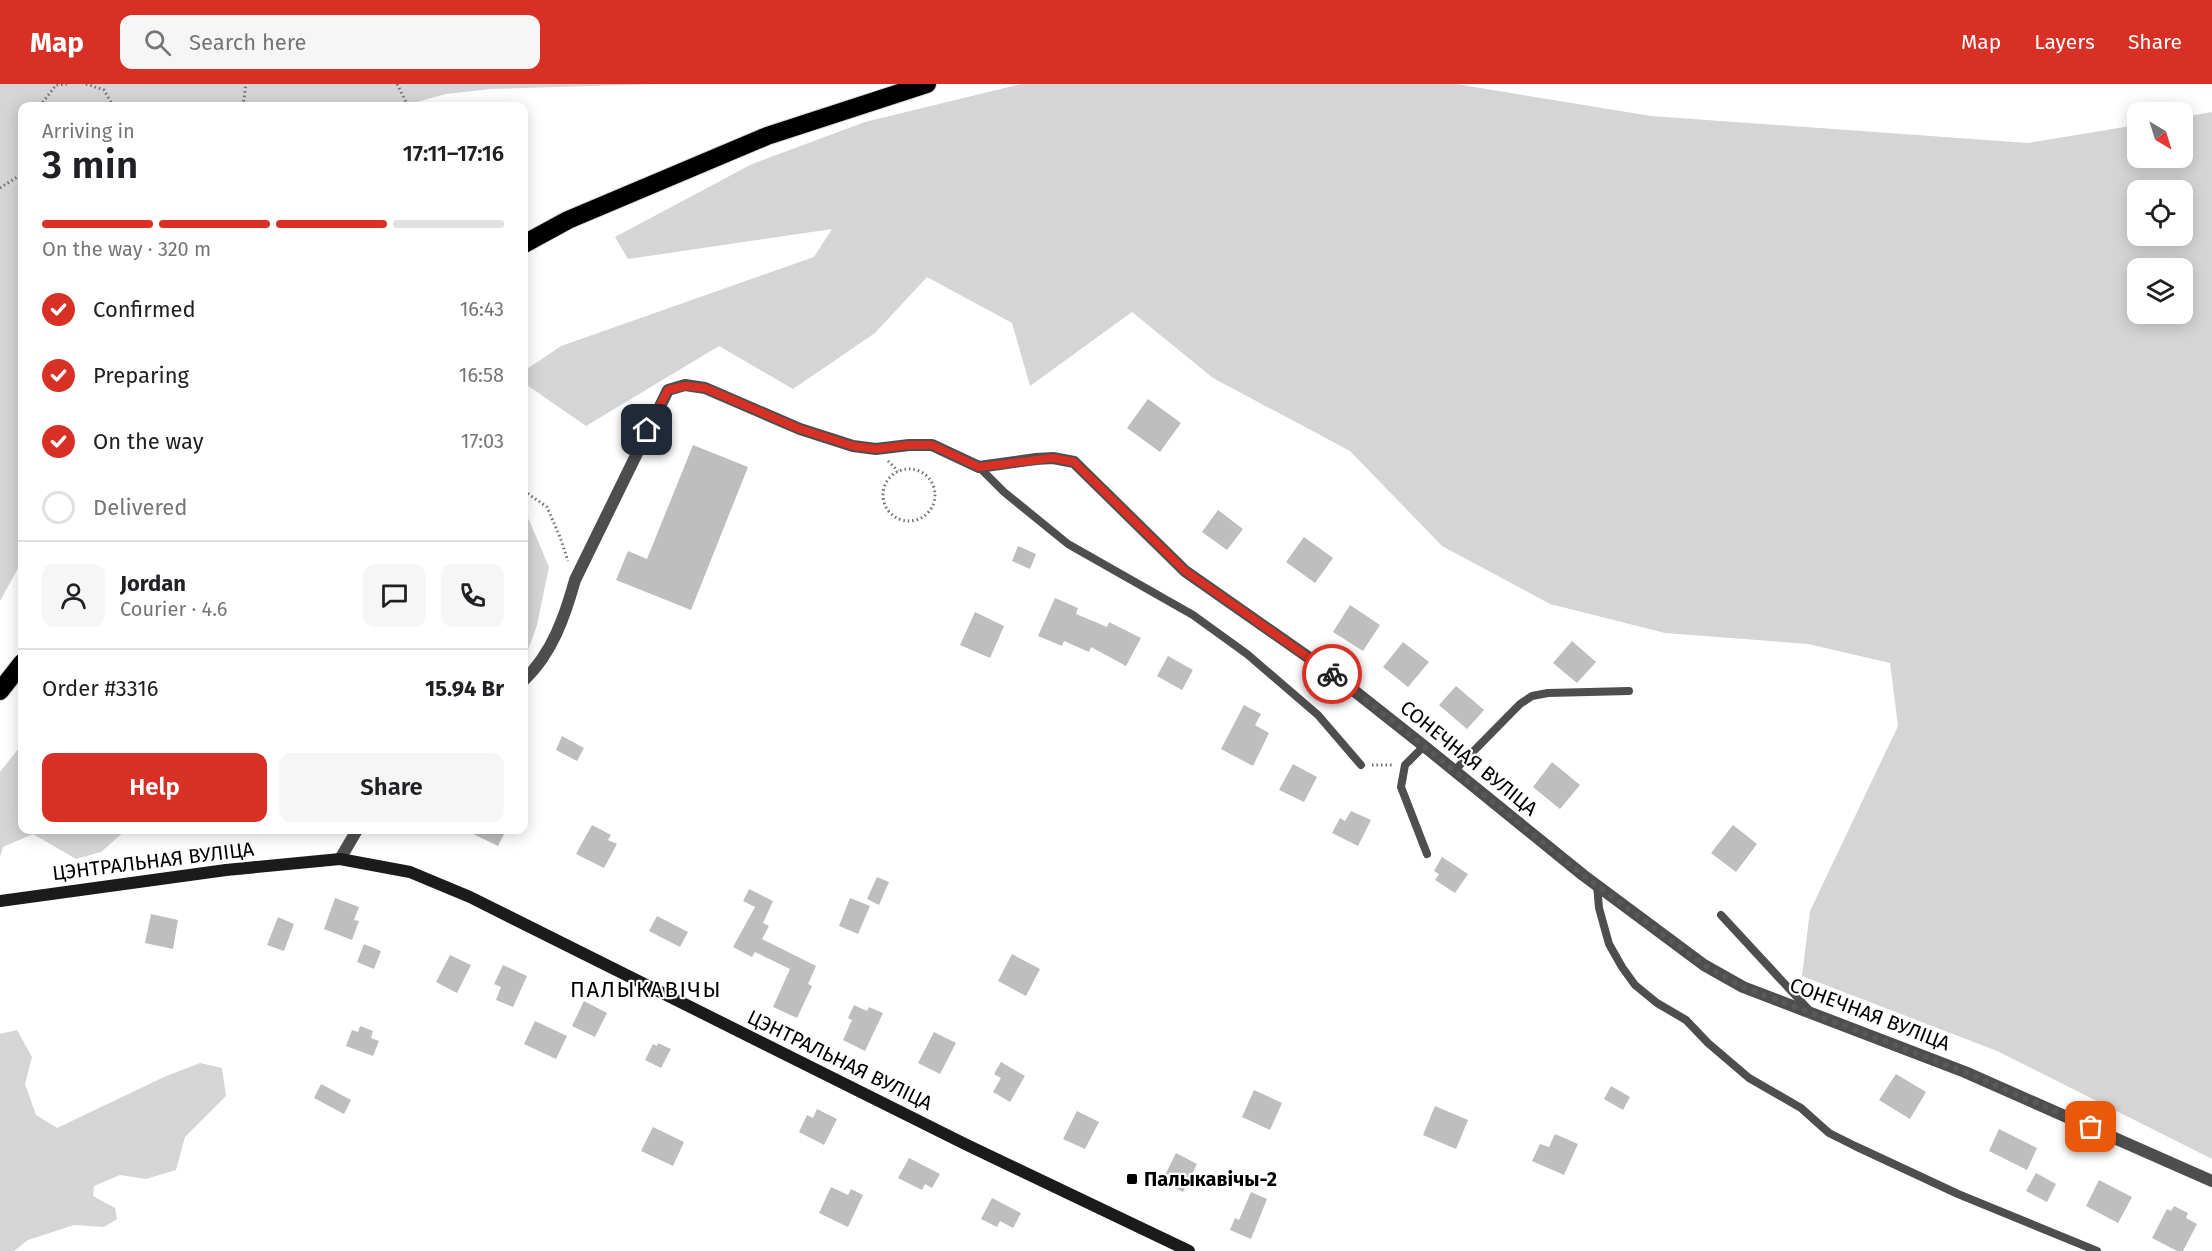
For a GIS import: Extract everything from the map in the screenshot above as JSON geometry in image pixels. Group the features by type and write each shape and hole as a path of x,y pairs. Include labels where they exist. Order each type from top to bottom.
{"highway":[{"path":"528,242 568,220 767,136 927,84"},
{"path":"0,691 18,668"}],"street":[{"path":"528,676 549,647 567,610 575,580 668,390 685,386 705,388 800,429 853,446 876,449 932,445 979,467"},
{"name":"СОНЕЧНАЯ ВУЛІЦА","path":"979,467 1044,459 1074,462 1185,571 1338,678 1597,885 1704,965 1743,987 1965,1072 2212,1181"},
{"path":"340,859 355,834"},
{"name":"ЦЭНТРАЛЬНАЯ ВУЛІЦА","path":"0,901 226,870 340,859 410,872 470,897 967,1145 1189,1251"}],"lane":[{"path":"979,467 1004,492 1068,544 1193,615 1247,654 1318,715 1361,765"},
{"path":"1454,771 1520,704 1533,696 1548,693 1629,691"},
{"path":"1424,746 1405,765 1401,787 1427,854"},
{"path":"1597,885 1599,908 1609,944 1635,985 1657,1003 1686,1020 1749,1078 1802,1108 1829,1132 1855,1146 1958,1194 2097,1251"},
{"path":"1721,915 1811,1012"}],"path":[{"path":"43,102 56,85 67,84"},
{"path":"86,84 104,90 111,102"},
{"path":"244,102 246,84"},
{"path":"397,84 406,102"},
{"path":"0,188 18,177"},
{"path":"906,469 914,469 928,477 935,491 934,500 927,514 912,521 890,513 883,498 883,490 891,476 906,469"},
{"path":"528,494 547,507 575,580"},
{"path":"1361,765 1405,765"}],"shaded area":[{"path":"0,84 659,84 491,89 446,94 417,102 18,102 18,568 0,601"},
{"path":"1021,84 1456,84 1651,116 2028,143 2127,127 2127,168 2193,168 2193,115 2212,112 2212,1159 1997,1051 1802,976 1810,911 1898,726 1890,663 1808,644 1665,633 1550,604 1442,546 1350,451 1213,378 1132,312 1030,386 1012,323 927,277 875,333 793,389 719,346 586,426 528,386 528,368 561,346 814,257 832,229 628,259 615,237 752,164 865,122"},
{"path":"528,519 549,567 537,625 528,650"},
{"path":"18,749 18,834 33,834 3,847 0,857 0,772"},
{"path":"33,834 121,834 101,852 76,859"},
{"path":"17,1030 32,1057 25,1084 36,1115 57,1128 164,1077 200,1063 222,1068 226,1096 185,1137 176,1170 146,1179 120,1175 94,1186 93,1196 115,1208 117,1219 104,1227 74,1225 28,1240 14,1251 0,1251 0,1034"}],"building":[{"path":"1148,399 1181,423 1160,452 1127,428"},
{"path":"693,445 748,467 691,610 616,580 628,551 647,559"},
{"path":"1218,510 1243,529 1227,550 1202,532"},
{"path":"1304,537 1333,558 1315,583 1286,562"},
{"path":"1018,546 1036,554 1030,569 1012,561"},
{"path":"1055,598 1078,608 1076,614 1107,627 1109,622 1141,638 1126,666 1091,647 1089,652 1064,641 1062,646 1038,636"},
{"path":"1350,605 1380,625 1363,651 1333,632"},
{"path":"975,612 1004,626 990,658 960,645"},
{"path":"1572,641 1596,662 1577,683 1553,663"},
{"path":"1403,642 1429,662 1408,687 1383,667"},
{"path":"1168,656 1193,670 1182,690 1157,676"},
{"path":"1456,686 1484,710 1467,729 1439,705"},
{"path":"1244,705 1261,714 1255,725 1269,733 1253,766 1221,749"},
{"path":"562,736 584,748 577,761 556,750"},
{"path":"1552,762 1580,785 1560,809 1533,787"},
{"path":"1293,764 1317,777 1304,802 1279,790"},
{"path":"1351,811 1371,820 1358,846 1332,833 1340,818 1345,821"},
{"path":"592,825 611,835 608,840 617,844 604,868 576,854"},
{"path":"1733,825 1757,844 1736,872 1711,853"},
{"path":"473,834 504,834 498,846"},
{"path":"1442,857 1468,874 1455,893 1435,880 1439,874 1434,871"},
{"path":"877,877 889,882 879,905 867,899"},
{"path":"749,889 773,901 763,923 769,926 762,939 816,966 808,984 812,986 797,1018 773,1007 790,969 755,952 752,957 733,947 755,907 743,901"},
{"path":"335,898 359,907 354,920 359,921 352,940 324,929"},
{"path":"850,898 870,906 858,934 839,926"},
{"path":"151,914 178,920 173,949 145,943"},
{"path":"657,916 688,932 680,947 649,931"},
{"path":"278,917 294,924 284,951 267,945"},
{"path":"364,944 381,951 374,969 357,962"},
{"path":"1012,954 1040,969 1026,996 998,981"},
{"path":"450,955 471,965 457,993 436,982"},
{"path":"503,965 527,976 513,1007 496,1000 501,987 494,984"},
{"path":"584,1001 607,1013 595,1037 572,1026"},
{"path":"854,1005 867,1011 869,1007 883,1013 865,1051 843,1040 852,1020 848,1018"},
{"path":"535,1021 567,1036 556,1059 524,1044"},
{"path":"360,1026 373,1031 371,1038 379,1041 373,1056 346,1046 352,1030 358,1032"},
{"path":"934,1032 956,1043 940,1074 918,1063"},
{"path":"658,1043 671,1049 661,1068 645,1060 653,1044 657,1046"},
{"path":"1001,1062 1025,1076 1010,1102 993,1092 1001,1078 994,1074"},
{"path":"1896,1074 1926,1092 1910,1119 1879,1100"},
{"path":"321,1084 351,1100 344,1114 314,1098"},
{"path":"1611,1086 1630,1097 1623,1110 1604,1099"},
{"path":"1254,1090 1282,1103 1270,1130 1242,1117"},
{"path":"1435,1106 1468,1120 1456,1149 1423,1135"},
{"path":"817,1109 837,1119 824,1145 799,1132 807,1115 813,1118"},
{"path":"1077,1111 1099,1122 1085,1149 1063,1139"},
{"path":"653,1127 684,1142 673,1166 641,1151"},
{"path":"1999,1129 2037,1148 2027,1170 1989,1151"},
{"path":"1555,1134 1578,1144 1564,1175 1532,1161 1540,1144 1549,1147"},
{"path":"1176,1153 1197,1164 1183,1192 1162,1181"},
{"path":"909,1158 940,1174 932,1188 925,1184 922,1190 898,1178"},
{"path":"2036,1173 2056,1184 2047,1202 2026,1191"},
{"path":"2099,1180 2132,1197 2118,1223 2086,1206"},
{"path":"831,1187 848,1195 851,1189 863,1195 848,1227 819,1213"},
{"path":"1251,1192 1267,1199 1251,1239 1230,1230 1235,1218 1239,1220"},
{"path":"992,1198 1021,1213 1013,1228 1000,1221 997,1227 981,1219"},
{"path":"2174,1206 2188,1213 2186,1218 2197,1224 2183,1251 2177,1251 2152,1238 2167,1209 2171,1211"}],"way so far":[{"path":"1332,674 1583,875 1704,965 1743,987 1965,1072 2091,1127"}],"place":[{"name":"Палыкавічы-2","path":"1132,1179"}],"district":[{"name":"ПАЛЫКАВІЧЫ","path":"646,989"}],"route":[{"path":"647,430 668,390 685,386 705,388 800,429 853,446 876,449 932,445 979,467 1053,458 1074,462 1099,484 1185,571 1332,674"}]}
